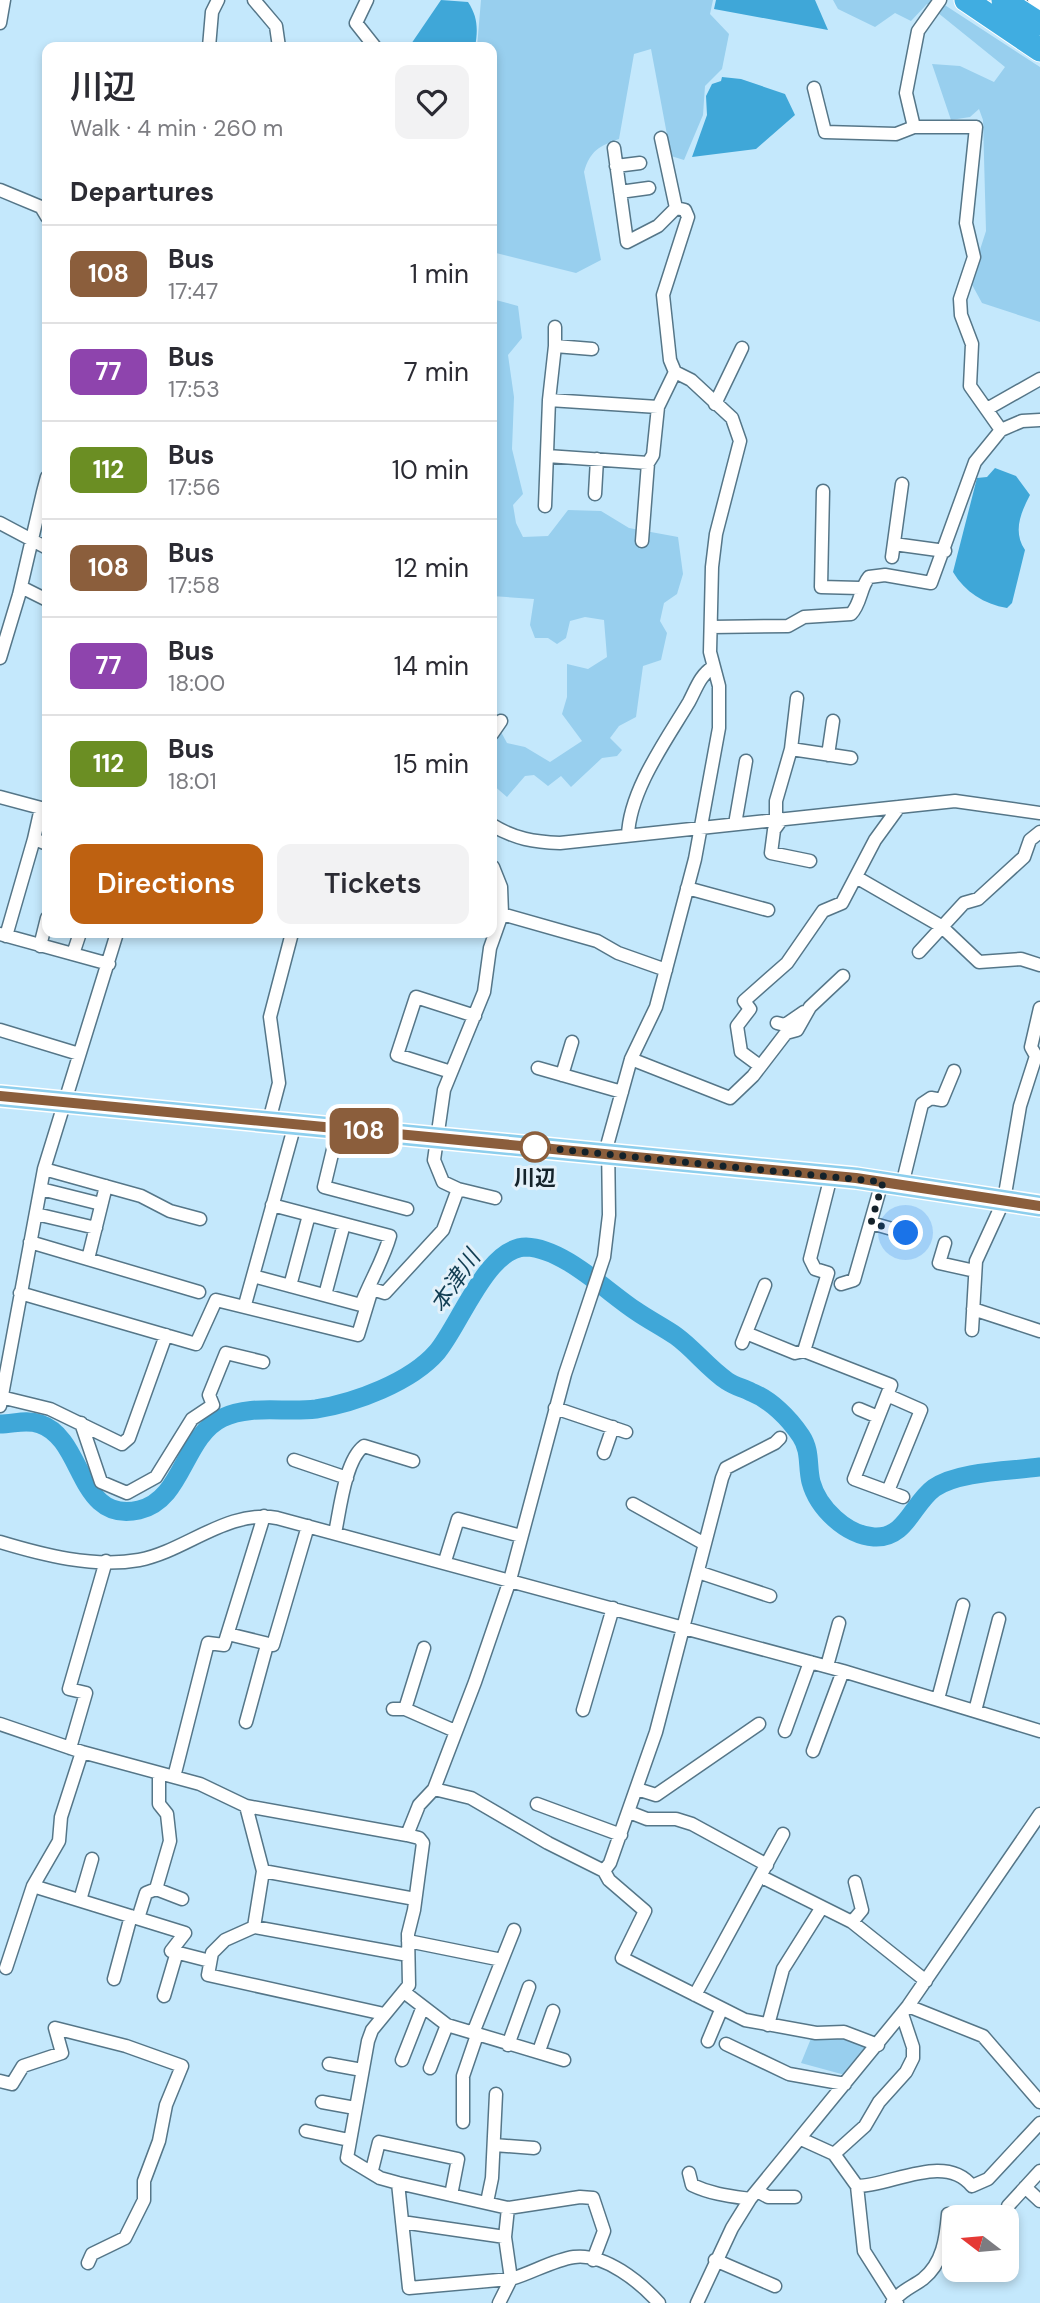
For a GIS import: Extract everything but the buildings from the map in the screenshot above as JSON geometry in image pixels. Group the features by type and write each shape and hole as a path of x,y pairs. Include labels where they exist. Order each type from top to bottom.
{"highway":[{"path":"966,0 1040,50"},
{"path":"1003,0 1040,24"}],"main road":[{"path":"0,1096 831,1176 1040,1206"}],"street":[{"path":"0,23 4,0"},
{"path":"209,42 209,27 218,0"},
{"path":"254,0 276,26 278,42"},
{"path":"367,0 356,23 371,42"},
{"path":"914,127 906,93 918,32 940,0"},
{"path":"1034,0 1040,6"},
{"path":"814,88 825,132 896,135 914,127 976,127 966,223 974,257 960,299 964,329 972,344 970,386 1001,430"},
{"path":"662,138 676,208"},
{"path":"614,148 627,242 659,226 676,208"},
{"path":"616,166 640,163"},
{"path":"620,192 649,188"},
{"path":"0,190 42,209"},
{"path":"407,1835 419,1805 434,1789 510,1580 555,1408 601,1268 609,1214 608,1154 631,1059 656,1007 687,888 721,702 713,667 711,627 716,534 740,441 732,418 691,380 676,372 670,360 663,295 688,217 685,210 676,208"},
{"path":"545,506 555,327"},
{"path":"555,346 592,349"},
{"path":"715,404 742,348"},
{"path":"642,541 648,463 653,455 658,407 676,372"},
{"path":"988,409 1040,379"},
{"path":"549,400 658,407"},
{"path":"711,627 788,626 804,617 851,614 857,609 860,588 869,577 885,575 931,583 945,551 975,462 1001,430 1023,421 1040,420"},
{"path":"547,456 648,463"},
{"path":"595,494 597,459"},
{"path":"902,484 893,551 945,551"},
{"path":"823,491 821,587 860,588"},
{"path":"0,658 5,626 21,587 42,503"},
{"path":"0,523 42,545"},
{"path":"21,587 42,598"},
{"path":"628,836 643,783 662,742 698,682 713,667"},
{"path":"797,698 792,749 776,801 779,820 774,830 771,853 810,861"},
{"path":"497,727 501,721"},
{"path":"828,755 833,721"},
{"path":"792,749 850,758"},
{"path":"735,824 746,761"},
{"path":"0,811 2,797 41,808 3,935 109,964"},
{"path":"497,828 514,837 532,842 560,843 955,801 1040,813"},
{"path":"760,1066 741,1052 737,1026 750,1009 744,1002 787,962 823,911 842,903 875,840 899,807"},
{"path":"919,952 964,903 978,899 1024,858 1030,840 1040,832"},
{"path":"33,839 42,842"},
{"path":"497,877 501,887 502,914 497,929"},
{"path":"856,877 941,926 979,962 1021,958 1040,965"},
{"path":"687,888 768,910"},
{"path":"502,914 597,941 666,970"},
{"path":"40,946 42,938"},
{"path":"73,954 78,938"},
{"path":"116,938 44,1169 1,1402 50,1409 122,1444 129,1438 166,1335"},
{"path":"269,1121 279,1083 270,1017 291,938"},
{"path":"494,938 484,992 444,1090 434,1160 443,1182 458,1189 495,1198"},
{"path":"777,1023 785,1025 794,1021 843,976"},
{"path":"451,1072 397,1055 416,997 475,1016"},
{"path":"631,1059 730,1098 786,1033 797,1030 810,1007"},
{"path":"972,1330 976,1261 1004,1200 1020,1106 1036,1056 1031,1048 1040,1008"},
{"path":"0,1030 79,1054"},
{"path":"562,1075 572,1042"},
{"path":"538,1068 622,1092"},
{"path":"841,1284 854,1280 871,1223 892,1184 922,1104 932,1098 942,1100 954,1071"},
{"path":"246,1301 295,1124"},
{"path":"338,1129 324,1186 407,1209"},
{"path":"44,1169 106,1186 200,1219"},
{"path":"804,1351 828,1273 815,1269 810,1259 831,1176"},
{"path":"88,1259 106,1186"},
{"path":"41,1189 101,1204"},
{"path":"20,1293 196,1344 216,1300 358,1335 372,1289 385,1293 443,1230 458,1189"},
{"path":"253,1276 361,1305 369,1282 383,1260 390,1236 272,1205"},
{"path":"36,1214 96,1228"},
{"path":"290,1286 309,1215"},
{"path":"871,1223 906,1233"},
{"path":"325,1295 344,1224"},
{"path":"30,1242 199,1292"},
{"path":"944,1243 939,1263 975,1271"},
{"path":"765,1285 744,1338 795,1353 804,1351 891,1385 854,1479 903,1497"},
{"path":"973,1309 1040,1331"},
{"path":"81,1423 90,1441 95,1470 102,1482 127,1493 156,1477 192,1419 213,1405 209,1395 226,1353 263,1362"},
{"path":"887,1395 921,1410 888,1491"},
{"path":"555,1408 620,1429 604,1453"},
{"path":"859,1409 878,1417"},
{"path":"604,1871 621,1835 656,1732 726,1468 780,1438"},
{"path":"335,1533 347,1478 358,1451 364,1446 414,1461"},
{"path":"294,1460 347,1478"},
{"path":"633,1504 704,1543"},
{"path":"174,1777 208,1643 224,1646 264,1516"},
{"path":"0,1542 48,1556 106,1561 141,1559 167,1551 230,1522 264,1516 445,1561 843,1671 1040,1731"},
{"path":"445,1561 458,1519 522,1536"},
{"path":"228,1634 267,1646 273,1645 308,1526"},
{"path":"6,1968 33,1886 59,1841 61,1817 86,1693 69,1689 106,1561"},
{"path":"698,1572 769,1596"},
{"path":"938,1699 963,1605"},
{"path":"583,1710 612,1608"},
{"path":"975,1711 999,1619"},
{"path":"827,1667 839,1623"},
{"path":"246,1722 267,1646"},
{"path":"424,1648 399,1709 455,1731"},
{"path":"785,1731 810,1662"},
{"path":"813,1751 843,1671"},
{"path":"0,1724 76,1750 200,1784 225,1799 246,1806 419,1838 423,1843 408,1941 409,1985 372,2030 362,2070 347,2158 380,2178 508,2208 580,2197 593,2199 604,2231 593,2260"},
{"path":"637,1790 656,1796 759,1724"},
{"path":"156,1889 170,1841 167,1814 159,1804 159,1774"},
{"path":"434,1789 471,1798 548,1843 604,1871 609,1880 645,1911 622,1958 745,2020 816,2033 844,2032 878,2045"},
{"path":"537,1804 621,1835"},
{"path":"246,1806 262,1871 254,1927"},
{"path":"629,1812 647,1819 676,1819 692,1824 822,1907 852,1922 926,1981"},
{"path":"696,2303 715,2260 754,2195 905,2010 1040,1814"},
{"path":"695,1996 717,1950 783,1834"},
{"path":"80,1900 92,1859"},
{"path":"262,1871 415,1899"},
{"path":"852,1922 862,1910 855,1882"},
{"path":"33,1886 136,1914 185,1933 171,1951 210,1961"},
{"path":"114,1979 146,1893 156,1889 182,1899"},
{"path":"768,2025 783,1969 822,1907"},
{"path":"384,2014 208,1975 212,1953 225,1940 254,1927 408,1955"},
{"path":"464,2122 463,2076 475,2034 514,1930"},
{"path":"408,1941 502,1961"},
{"path":"164,1996 177,1952"},
{"path":"508,2045 529,1987"},
{"path":"404,1992 422,2009 447,2025 508,2045 518,2044 564,2060"},
{"path":"402,2060 422,2009"},
{"path":"708,2041 721,2010"},
{"path":"905,2010 983,2036 1040,2102"},
{"path":"834,2154 865,2126 879,2102 906,2072 913,2058 905,2010"},
{"path":"539,2051 553,2011"},
{"path":"430,2068 447,2025"},
{"path":"0,2081 12,2084 23,2066 62,2053 55,2028 126,2046 182,2066 166,2105 159,2141 144,2181 144,2200 125,2238 92,2254 88,2263"},
{"path":"726,2044 789,2074 845,2084"},
{"path":"329,2064 362,2070"},
{"path":"487,2202 494,2146 496,2094"},
{"path":"322,2102 355,2108"},
{"path":"857,2186 873,2186 937,2170 965,2178 972,2186 988,2179 1040,2123"},
{"path":"306,2132 349,2140"},
{"path":"801,2139 834,2154 857,2186 864,2250 895,2301 924,2278 942,2251"},
{"path":"372,2171 379,2142 458,2159 451,2195"},
{"path":"494,2146 534,2148"},
{"path":"1009,2205 1040,2171"},
{"path":"689,2174 692,2185 702,2190 795,2197"},
{"path":"398,2183 409,2288 512,2279 575,2257 593,2260 628,2273 659,2303"},
{"path":"1025,2187 1040,2201"},
{"path":"499,2303 512,2279 505,2237 508,2208"},
{"path":"402,2222 505,2237"},
{"path":"715,2260 775,2286"}],"shaded area":[{"path":"441,0 468,2 474,13 476,42 412,42"},
{"path":"481,0 713,0 710,14 729,34 722,69 705,86 703,115 684,160 671,156 651,49 634,54 619,139 596,150 584,172 601,260 576,273 497,253 497,42 477,42"},
{"path":"716,0 815,0 828,30 714,9"},
{"path":"833,0 937,0 1040,67 1040,322 982,303 970,281 986,231 983,120 979,109 970,117 951,120 932,64 960,66 994,82 1005,67 927,4 911,21 895,13 875,27 838,9"},
{"path":"722,77 741,79 785,94 795,115 756,149 692,157 707,115 706,96 712,84 721,81"},
{"path":"497,300 518,306 522,338 508,355 514,397 512,449 523,494 513,505 516,523 523,537 548,536 568,510 601,511 629,528 678,537 683,574 677,594 664,603 660,621 667,633 661,660 643,666 636,717 619,726 610,738 622,750 617,756 602,758 571,787 561,776 548,786 534,775 525,776 507,797 497,788 497,736 501,732 507,743 525,747 550,762 582,741 562,714 567,697 567,664 588,669 607,657 604,620 585,617 570,621 566,638 557,644 548,638 535,638 530,625 534,599 497,596"},
{"path":"995,468 1016,476 1030,495 1019,523 1019,536 1025,550 1012,603 1007,608 976,596 963,586 953,572 977,478 987,477"},
{"path":"843,2034 870,2046 845,2075 801,2063 812,2036"}],"waterway":[{"name":"本津川","path":"0,1424 35,1423 55,1433 66,1446 92,1493 104,1505 119,1511 139,1510 154,1504 165,1494 199,1439 209,1427 222,1418 245,1411 316,1409 348,1402 398,1382 413,1373 426,1363 446,1340 487,1273 512,1250 526,1247 540,1249 569,1262 636,1311 676,1336 727,1381 758,1395 779,1410 804,1442 811,1482 820,1501 835,1518 853,1531 874,1537 894,1532 926,1495 944,1482 985,1473 1040,1467"}],"bus line":[{"name":"108","path":"0,1096 856,1178 1040,1206"}],"place":[{"name":"川辺","path":"535,1147"}],"route":[{"path":"535,1147 883,1182 871,1223 906,1233"}]}
